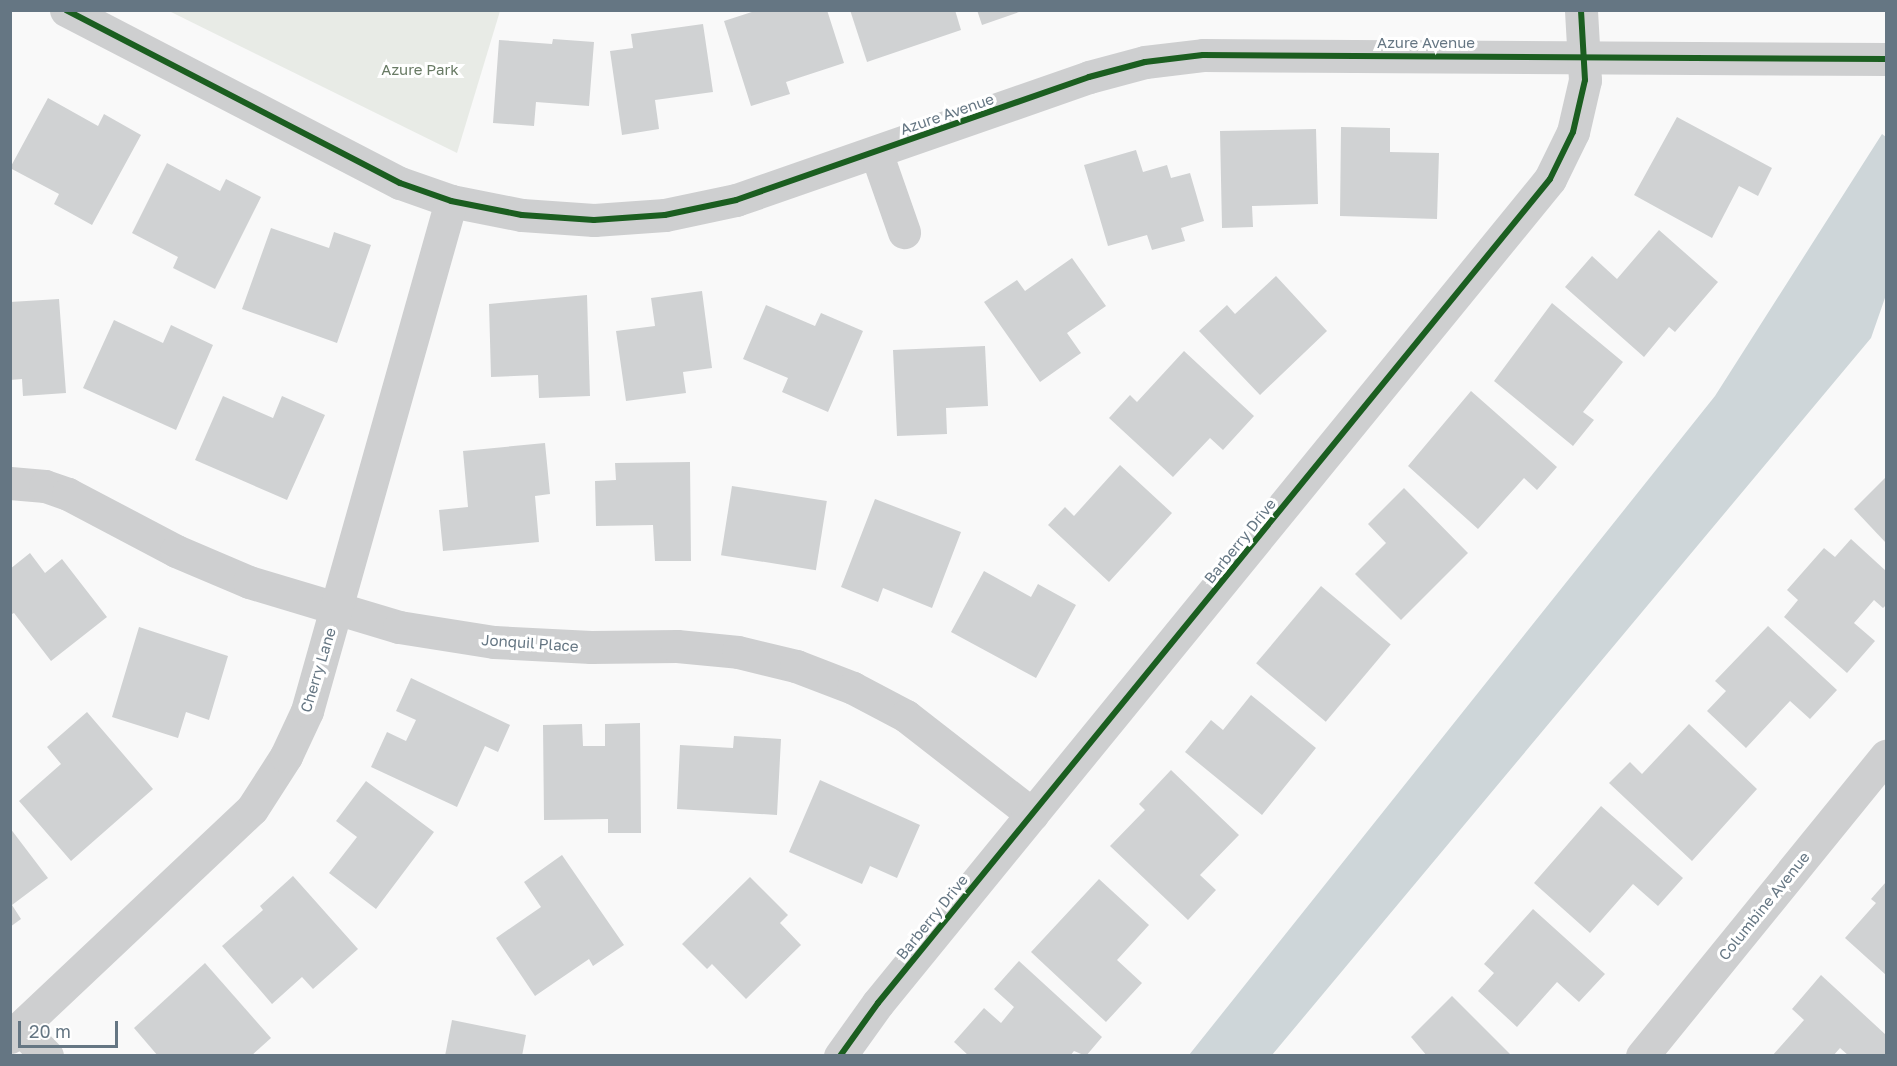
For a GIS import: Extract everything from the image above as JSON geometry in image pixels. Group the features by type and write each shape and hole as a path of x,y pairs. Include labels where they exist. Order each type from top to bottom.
{"street":[{"name":"Azure Avenue","path":"66,10 357,164 452,201 522,215 582,220 665,215 736,200 1089,77 1145,62 1224,54 1887,59"},
{"name":"Barberry Drive","path":"840,1056 1032,814 1534,200 1573,132 1586,57 1581,10"},
{"path":"876,152 903,232"},
{"name":"Cherry Lane","path":"15,1032 252,809 286,756 307,711 452,201"},
{"name":"Jonquil Place","path":"10,483 45,486 68,494 176,551 249,582 336,611 399,627 494,642 591,647 677,646 738,652 796,666 853,688 906,716 1032,814"},
{"name":"Columbine Avenue","path":"1642,1056 1887,756"},
{"path":"15,1032 47,1056"}],"green space":[{"name":"Azure Park","path":"500,10 457,153 169,11"}],"shaded area":[{"path":"1882,134 1886,137 1886,295 1871,338 1272,1055 1189,1055 1715,396"}],"building":[{"path":"758,10 827,10 844,63 786,82 790,94 751,106 724,21"},
{"path":"850,10 955,10 961,30 867,62"},
{"path":"977,10 1022,10 1022,11 982,25"},
{"path":"703,24 713,92 655,100 659,129 622,135 610,51 633,48 631,34"},
{"path":"553,39 594,42 589,106 536,102 534,126 493,123 499,40 552,44"},
{"path":"48,98 98,126 104,114 141,135 92,225 54,204 59,194 10,168"},
{"path":"1677,117 1772,168 1758,196 1739,186 1712,238 1634,195"},
{"path":"1341,127 1390,128 1390,152 1439,153 1437,219 1340,216"},
{"path":"1316,129 1318,204 1252,206 1253,227 1222,228 1220,131"},
{"path":"1136,150 1143,172 1167,165 1171,178 1190,173 1204,221 1181,228 1185,241 1152,250 1147,235 1108,246 1084,165"},
{"path":"167,163 220,191 226,179 261,197 215,289 173,268 178,257 132,233"},
{"path":"271,228 329,248 334,232 371,245 337,343 242,309"},
{"path":"1659,230 1718,282 1675,332 1669,327 1644,357 1565,287 1592,256 1617,279"},
{"path":"1072,258 1106,306 1067,333 1081,353 1040,382 984,302 1017,280 1025,291"},
{"path":"1276,276 1327,331 1260,395 1199,331 1227,305 1235,314"},
{"path":"702,291 712,368 683,372 686,393 626,401 616,331 655,326 651,298"},
{"path":"587,295 590,396 539,398 538,375 491,377 489,304"},
{"path":"59,299 66,393 23,396 22,379 10,380 10,302"},
{"path":"1552,303 1623,362 1583,412 1594,420 1573,446 1494,381"},
{"path":"766,305 815,326 821,313 863,331 828,412 782,392 788,378 743,359"},
{"path":"114,320 163,343 171,325 213,345 176,430 83,388"},
{"path":"985,346 988,406 946,408 947,434 897,436 893,350"},
{"path":"1184,351 1254,416 1223,450 1210,438 1173,477 1109,418 1130,395 1137,402"},
{"path":"1471,391 1557,467 1537,490 1524,478 1478,529 1408,466"},
{"path":"223,396 273,418 282,396 325,415 287,500 195,460"},
{"path":"545,443 550,494 535,496 539,542 443,551 439,510 468,507 463,451"},
{"path":"690,462 691,561 655,561 653,525 596,526 595,481 616,480 615,463"},
{"path":"1120,465 1172,513 1109,582 1048,525 1065,507 1074,516"},
{"path":"1886,477 1886,543 1854,509"},
{"path":"732,486 827,501 816,570 721,555"},
{"path":"1404,488 1468,553 1401,620 1355,574 1386,543 1368,524"},
{"path":"875,499 961,532 932,608 883,588 878,602 841,587"},
{"path":"1851,539 1886,571 1886,605 1883,608 1874,600 1854,623 1875,641 1847,673 1784,617 1798,600 1787,590 1824,548 1835,557"},
{"path":"30,553 45,573 62,559 107,617 51,661 14,613 10,615 10,569"},
{"path":"984,571 1031,597 1038,584 1076,605 1036,678 951,632"},
{"path":"1321,586 1391,644 1326,722 1256,663"},
{"path":"1768,626 1837,690 1810,719 1790,701 1746,748 1707,711 1726,691 1715,681"},
{"path":"139,627 228,656 209,720 186,712 178,738 112,717"},
{"path":"411,678 510,725 498,752 485,746 457,807 371,767 387,732 406,741 416,720 396,711"},
{"path":"1251,695 1316,748 1262,815 1185,752 1211,720 1223,730"},
{"path":"87,712 153,789 71,861 19,801 61,764 47,747"},
{"path":"640,723 641,833 608,833 608,819 544,820 543,725 582,724 583,746 605,746 605,724"},
{"path":"1689,724 1757,789 1692,861 1609,783 1630,762 1642,774"},
{"path":"734,736 781,739 777,815 677,809 680,745 733,748"},
{"path":"1171,770 1239,835 1200,875 1216,890 1188,920 1110,846 1145,810 1139,804"},
{"path":"820,780 920,825 897,878 870,866 862,884 789,852"},
{"path":"366,781 434,832 376,909 329,873 357,837 336,821"},
{"path":"1601,806 1683,878 1658,906 1633,884 1590,933 1534,883"},
{"path":"10,828 48,878 12,905 21,919 10,927"},
{"path":"562,855 624,945 593,966 589,959 535,996 496,938 541,907 524,882"},
{"path":"293,876 358,949 313,989 302,977 272,1004 222,946 263,910 260,906"},
{"path":"750,877 788,915 780,923 801,945 746,999 712,964 707,969 682,944"},
{"path":"1099,879 1149,925 1117,960 1142,983 1106,1022 1031,952"},
{"path":"1886,882 1886,975 1845,938 1876,903 1871,899"},
{"path":"1533,909 1605,974 1579,1002 1557,982 1517,1027 1478,991 1494,973 1484,964"},
{"path":"1019,961 1102,1037 1086,1056 1074,1051 1070,1056 969,1056 954,1042 984,1008 1001,1023 1014,1007 994,989"},
{"path":"205,963 271,1038 251,1056 158,1056 134,1028"},
{"path":"1821,975 1886,1035 1886,1056 1849,1056 1840,1048 1833,1056 1772,1056 1804,1020 1792,1009"},
{"path":"1452,996 1512,1056 1427,1056 1411,1037"},
{"path":"452,1020 526,1035 522,1056 445,1056"}],"cycle path":[{"path":"66,10 400,183 451,201 522,215 594,220 665,215 736,200 1089,77 1145,62 1203,55 1886,59"},
{"path":"840,1056 878,1003 1550,179 1573,132 1585,80 1581,10"}]}
